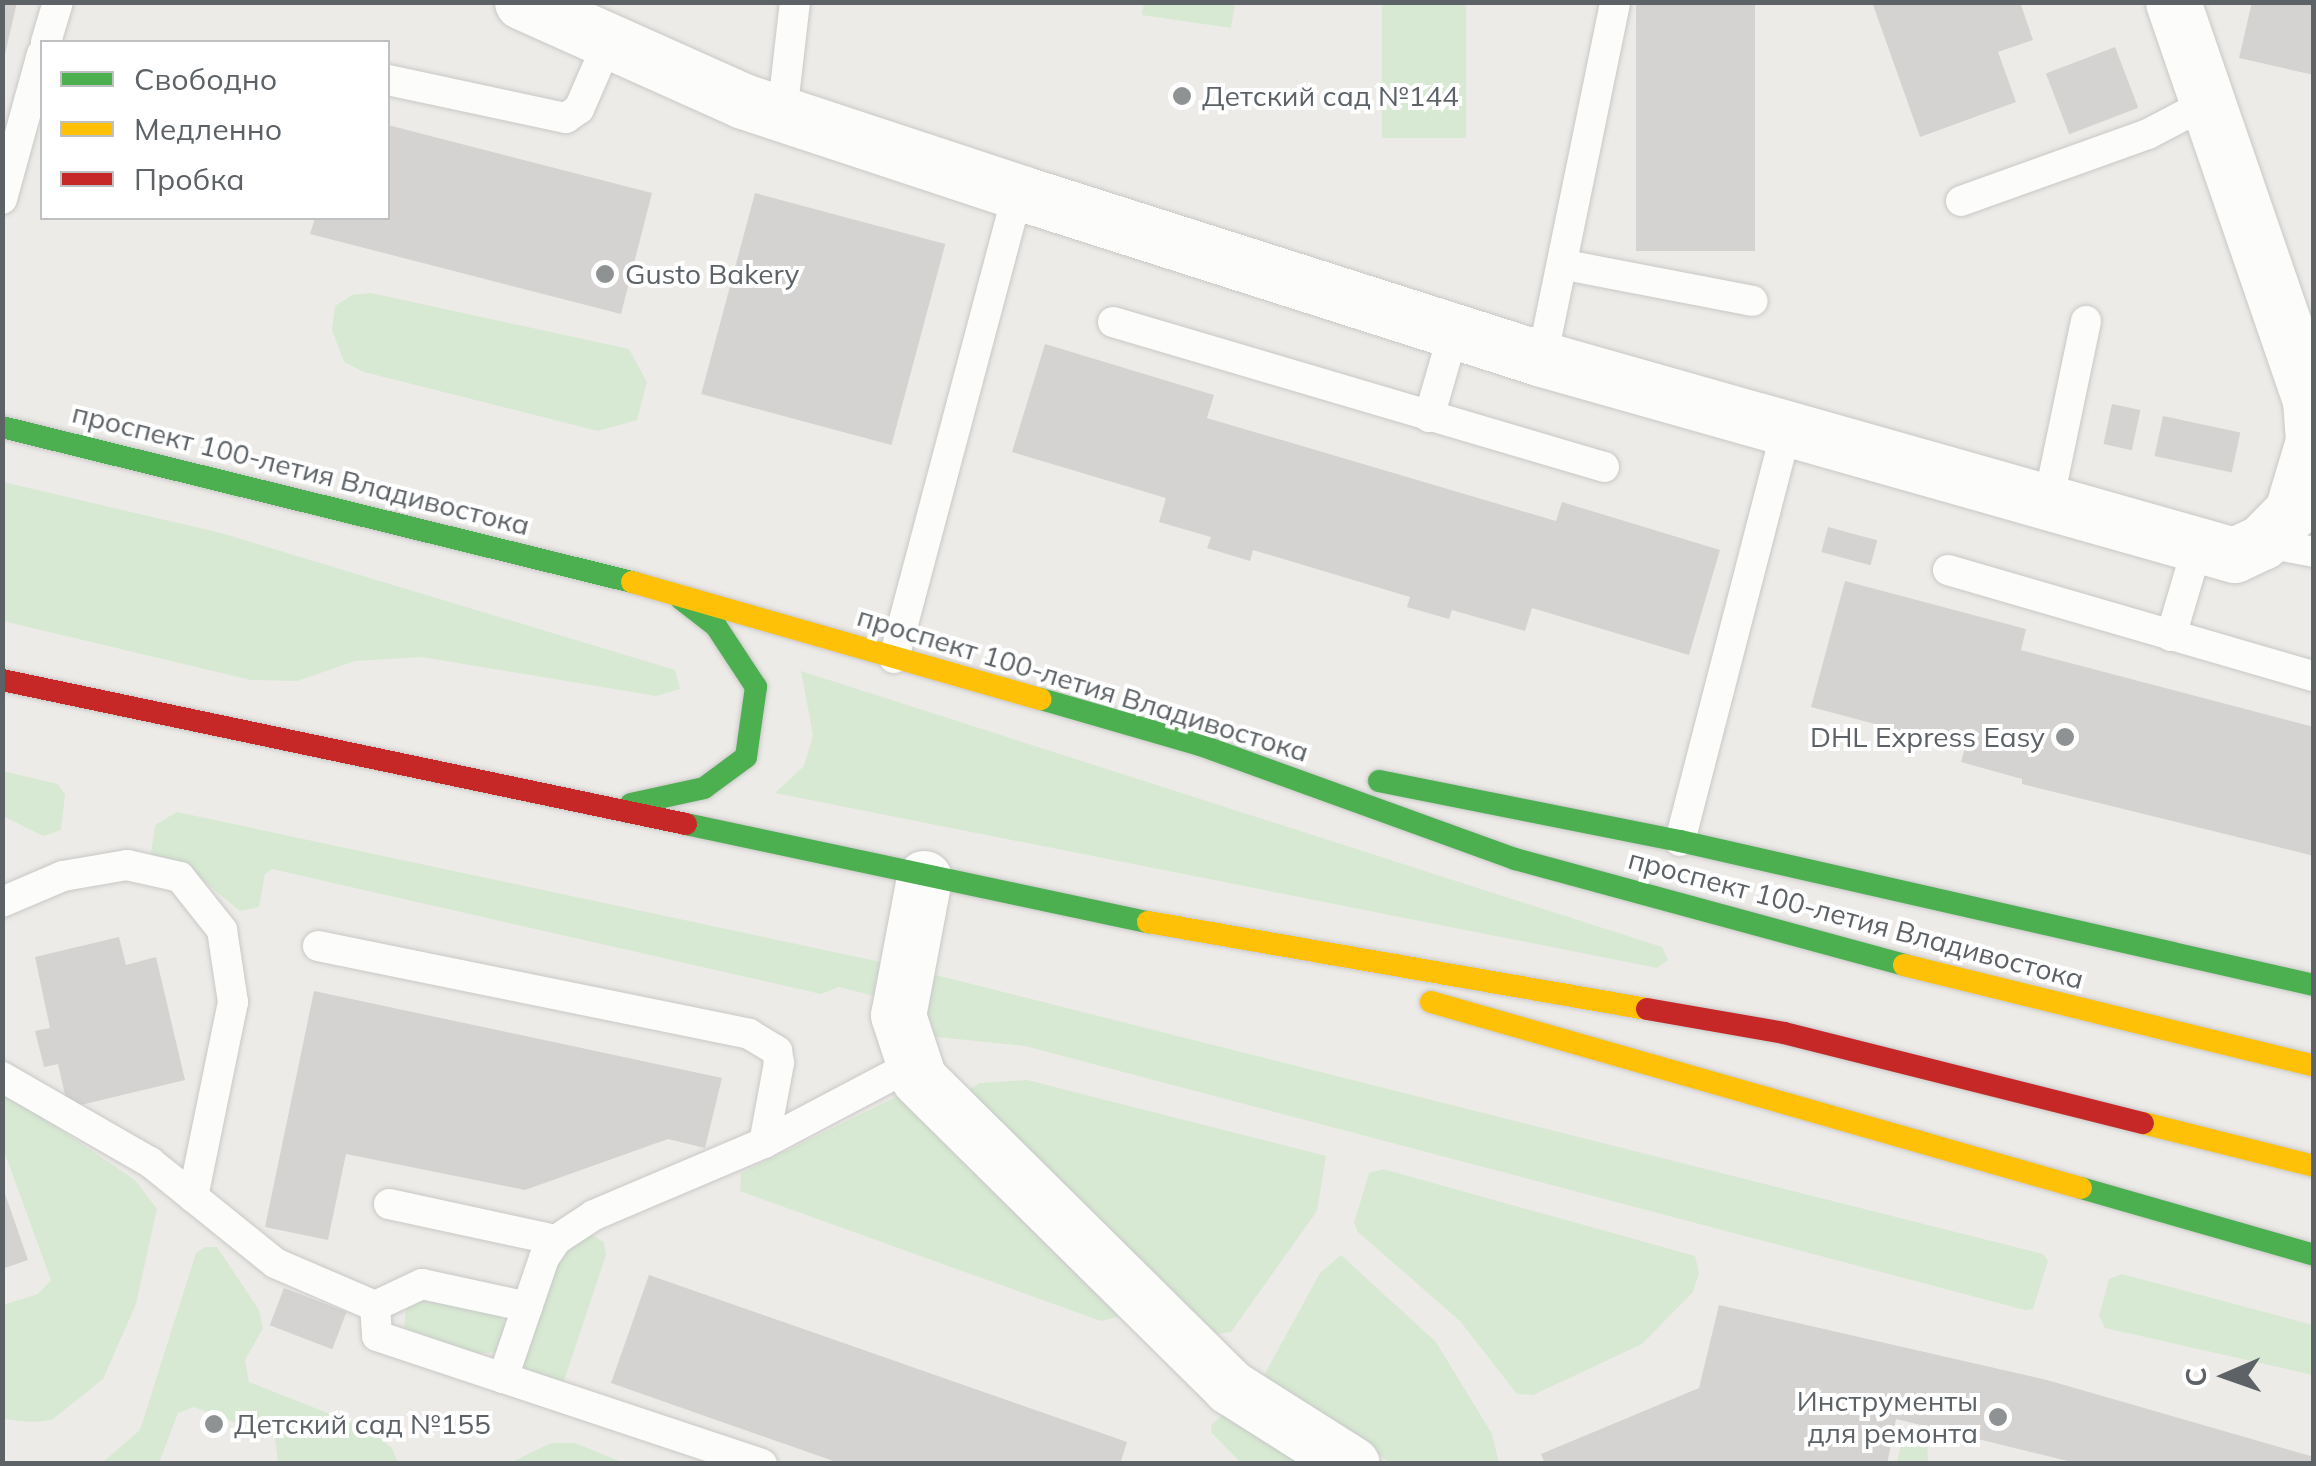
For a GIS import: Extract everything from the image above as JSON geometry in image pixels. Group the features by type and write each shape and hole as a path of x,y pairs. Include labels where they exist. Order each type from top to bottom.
{"highway":[{"name":"проспект 100-летия Владивостока","path":"2,426 672,592 1200,745 1516,858 1796,939 2314,1066"},
{"path":"618,806 704,788 746,758 756,687 716,626 672,592"},
{"path":"2,680 618,806 924,878 1158,924 1784,1033 2314,1166"},
{"path":"1200,745 1680,840 2314,985"},
{"path":"1158,924 2314,1255"}],"street":[{"path":"522,2 607,45 782,114 1542,359 2197,548 2234,555 2288,547 2292,511 2313,441 2300,320 2207,103 2173,2"},
{"path":"924,878 898,1015 910,1066 954,1119 1230,1387 1352,1464"}],"lane":[{"path":"47,40 58,2"},
{"path":"782,114 795,2"},
{"path":"1542,359 1566,265 1615,2"},
{"path":"390,80 566,118 579,109 607,45"},
{"path":"2,199 40,61"},
{"path":"1961,201 2148,134 2207,103"},
{"path":"894,658 1018,192"},
{"path":"1566,265 1753,301"},
{"path":"2048,502 2086,321"},
{"path":"1113,322 1604,467"},
{"path":"1429,417 1454,331"},
{"path":"1680,840 1786,431"},
{"path":"2171,636 2197,548"},
{"path":"1948,570 2314,676"},
{"path":"2,902 62,876 127,865 180,877 222,930 234,1002 192,1197"},
{"path":"318,946 749,1034 777,1052 779,1063 764,1143"},
{"path":"503,1378 556,1240 594,1215 764,1143 910,1066"},
{"path":"3,1076 150,1162 275,1263 375,1306 422,1284 528,1307"},
{"path":"389,1204 556,1240"},
{"path":"375,1306 377,1336 762,1464"}],"green space":[{"path":"1144,2 1235,3 1231,28 1142,15"},
{"path":"1382,3 1466,3 1466,138 1382,138"},
{"path":"371,293 629,349 647,382 637,420 598,431 364,372 344,362 332,330 335,306 352,295"},
{"path":"3,482 221,533 675,670 680,689 656,696 422,657 355,661 297,681 251,680 3,621"},
{"path":"801,671 1662,947 1668,960 1657,968 775,793 804,766 813,735"},
{"path":"2,771 58,784 65,795 61,830 43,836 3,816"},
{"path":"177,812 881,962 878,997 839,987 821,994 272,869 265,874 259,907 240,911 189,869 151,854 155,825"},
{"path":"924,972 2043,1254 2048,1261 2033,1309 2025,1310 1025,1046 937,1037 920,1027"},
{"path":"1027,1080 1326,1156 1317,1211 1231,1332 1209,1335 970,1099 971,1088 980,1083"},
{"path":"3,1091 135,1180 157,1209 136,1304 103,1379 52,1420 3,1419 3,1305 38,1294 51,1280 3,1148"},
{"path":"898,1096 907,1098 1118,1307 1117,1317 1101,1321 740,1191 741,1173"},
{"path":"1383,1169 1695,1256 1699,1273 1693,1292 1642,1344 1533,1395 1517,1394 1460,1321 1358,1232 1354,1223 1369,1173"},
{"path":"592,1235 604,1242 606,1255 564,1381 524,1372 520,1368 554,1268 577,1240"},
{"path":"205,1247 217,1247 259,1310 263,1328 245,1360 249,1382 368,1429 392,1448 398,1463 278,1463 275,1438 194,1407 178,1413 159,1463 102,1463 140,1430 196,1253"},
{"path":"1341,1255 1436,1342 1492,1434 1499,1463 1391,1463 1263,1377 1320,1273"},
{"path":"2122,1274 2313,1325 2313,1375 2105,1328 2099,1316 2109,1279"},
{"path":"434,1295 499,1316 506,1325 496,1352 475,1354 404,1327 406,1309"},
{"path":"1229,1409 1317,1463 1241,1463 1212,1433 1211,1425"},
{"path":"1912,1434 1927,1435 1928,1463 1897,1463 1902,1439"},
{"path":"551,1443 575,1443 624,1463 510,1463"}],"building":[{"path":"2,2 17,2 4,59 2,59"},
{"path":"1636,2 1755,2 1755,251 1636,251"},
{"path":"1872,2 2020,2 2033,40 1998,52 2016,102 1920,137"},
{"path":"2252,2 2314,2 2314,75 2239,58"},
{"path":"2115,47 2138,108 2069,134 2046,74"},
{"path":"390,126 652,193 621,314 310,234 314,220 390,220"},
{"path":"755,193 945,244 891,445 701,394"},
{"path":"1045,344 1214,395 1207,418 1556,521 1562,502 1720,550 1689,655 1532,608 1525,631 1452,610 1449,619 1407,607 1410,597 1253,550 1250,561 1207,548 1211,537 1159,522 1166,498 1012,452"},
{"path":"2112,404 2140,410 2132,450 2103,444"},
{"path":"2163,416 2240,432 2232,473 2154,456"},
{"path":"1828,527 1877,540 1871,565 1821,552"},
{"path":"1845,581 2026,629 2021,650 2314,727 2314,856 2022,784 2022,779 1961,762 1965,748 1811,707"},
{"path":"119,937 126,965 156,957 185,1080 68,1108 58,1064 44,1067 35,1031 50,1028 35,957"},
{"path":"314,991 722,1078 705,1148 668,1139 525,1190 346,1154 328,1240 265,1227"},
{"path":"2,1185 28,1260 2,1269"},
{"path":"649,1275 1127,1442 1120,1464 842,1464 611,1383"},
{"path":"284,1288 347,1312 332,1349 270,1325"},
{"path":"1719,1305 2047,1380 2314,1457 2314,1464 2080,1464 1896,1419 1887,1464 1545,1464 1541,1454 1699,1388"}],"traffic: fast":[{"path":"2,427 632,582"},
{"path":"631,804 704,788 746,757 756,687 716,626 681,599"},
{"path":"1041,699 1200,745 1515,859 1904,965"},
{"path":"1379,781 1680,841 2314,985"},
{"path":"686,824 1148,922"},
{"path":"2081,1188 2314,1255"}],"traffic: slow":[{"path":"632,582 1041,699"},
{"path":"1148,922 1647,1009"},
{"path":"1904,965 2314,1066"},
{"path":"1431,1002 2081,1188"},
{"path":"2143,1123 2314,1166"}],"traffic: jam":[{"path":"2,680 686,824"},
{"path":"1647,1009 1784,1033 2143,1123"}],"place":[{"name":"Детский сад №144","path":"1182,96"},
{"name":"Gusto Bakery","path":"605,274"},
{"name":"DHL Express Easy","path":"2065,737"},
{"name":"Инструменты для ремонта","path":"1998,1417"},
{"name":"Детский сад №155","path":"214,1424"}]}
